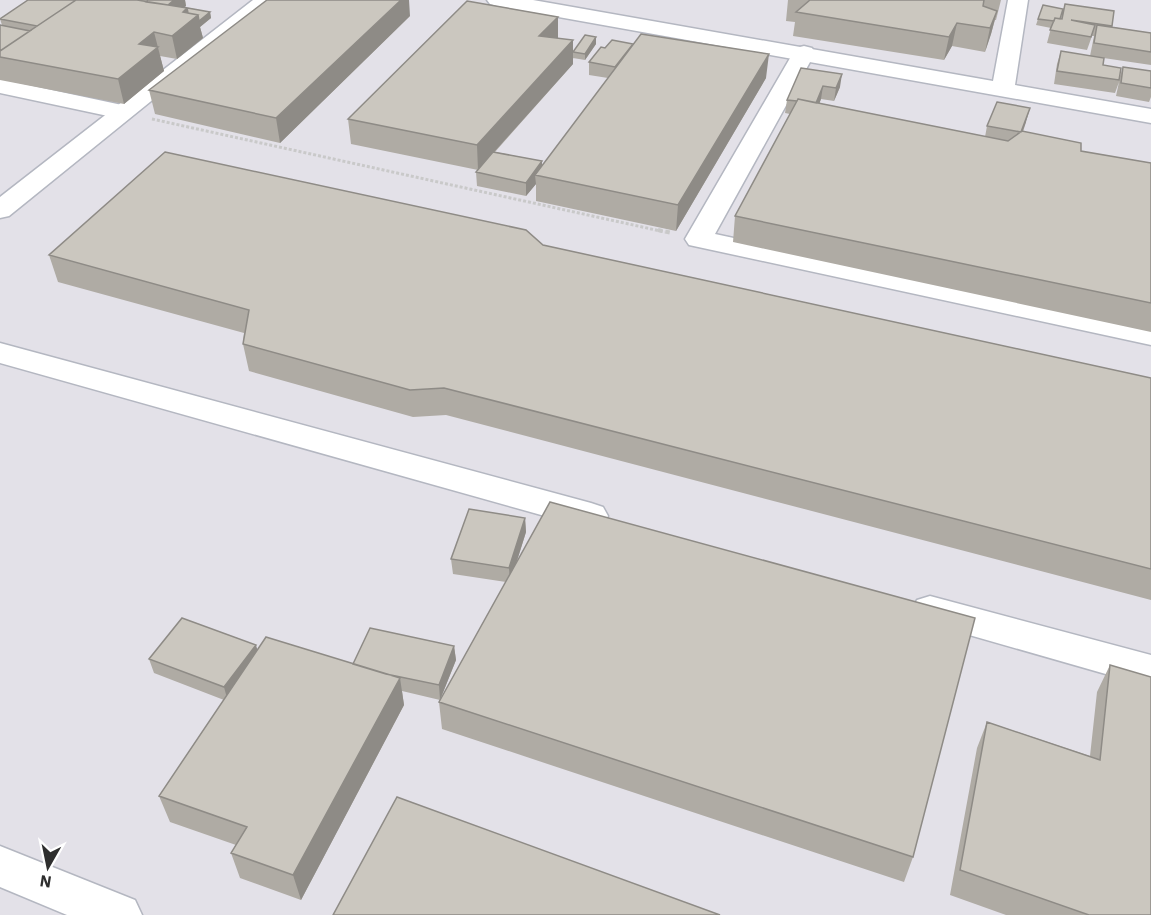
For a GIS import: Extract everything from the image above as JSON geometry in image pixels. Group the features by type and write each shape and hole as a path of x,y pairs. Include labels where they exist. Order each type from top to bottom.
{"street":[{"path":"0,210 266,0"},
{"path":"497,0 1151,116"},
{"path":"1003,90 1018,0"},
{"path":"804,53 699,239 1151,336"},
{"path":"0,86 122,112"},
{"path":"0,352 622,525"},
{"path":"898,601 1151,671"},
{"path":"0,866 119,915"}],"path":[{"path":"122,112 699,239"}],"shaded area":[{"path":"0,0 1151,0 1151,915 0,915"}],"building":[{"path":"28,0 76,0 37,26 0,19"},
{"path":"76,0 137,0 187,8 183,12 198,15 172,36 154,32 139,44 158,47 118,79 0,57 0,51"},
{"path":"148,0 174,0 168,5 146,2"},
{"path":"267,0 401,0 276,118 149,90"},
{"path":"810,0 984,0 983,6 997,11 990,28 957,23 949,37 796,12"},
{"path":"467,1 558,17 539,36 573,40 477,145 348,119"},
{"path":"1065,4 1114,11 1112,26 1071,20 1095,25 1091,37 1050,30 1055,18 1062,19"},
{"path":"1043,5 1063,9 1060,19 1055,18 1054,21 1038,19"},
{"path":"182,7 210,12 199,21 198,15 188,13 187,8"},
{"path":"0,25 30,31 0,51"},
{"path":"1097,25 1151,33 1151,52 1094,43"},
{"path":"641,34 769,54 678,205 535,175"},
{"path":"585,35 596,37 585,54 573,52"},
{"path":"612,40 633,44 615,67 589,62 601,47 605,48"},
{"path":"1061,51 1104,58 1103,65 1121,68 1119,80 1057,71"},
{"path":"1123,67 1151,71 1151,88 1121,83"},
{"path":"801,68 842,74 836,88 823,86 816,103 798,99 797,101 787,100"},
{"path":"798,99 1008,141 1022,131 1081,143 1081,151 1151,163 1151,303 735,216"},
{"path":"997,102 1030,108 1021,132 987,126"},
{"path":"165,152 526,230 543,245 1151,378 1151,569 444,388 410,390 243,344 249,310 49,255"},
{"path":"493,152 542,161 526,183 476,172"},
{"path":"550,502 975,618 913,857 439,702"},
{"path":"469,509 525,518 509,568 451,559"},
{"path":"182,618 256,645 224,687 149,659"},
{"path":"370,628 454,646 439,685 386,674 353,664"},
{"path":"266,637 400,678 293,875 231,853 247,827 159,796"},
{"path":"1110,665 1151,677 1151,915 1089,915 960,870 987,722 1100,760"},
{"path":"397,797 720,915 333,915"}]}
